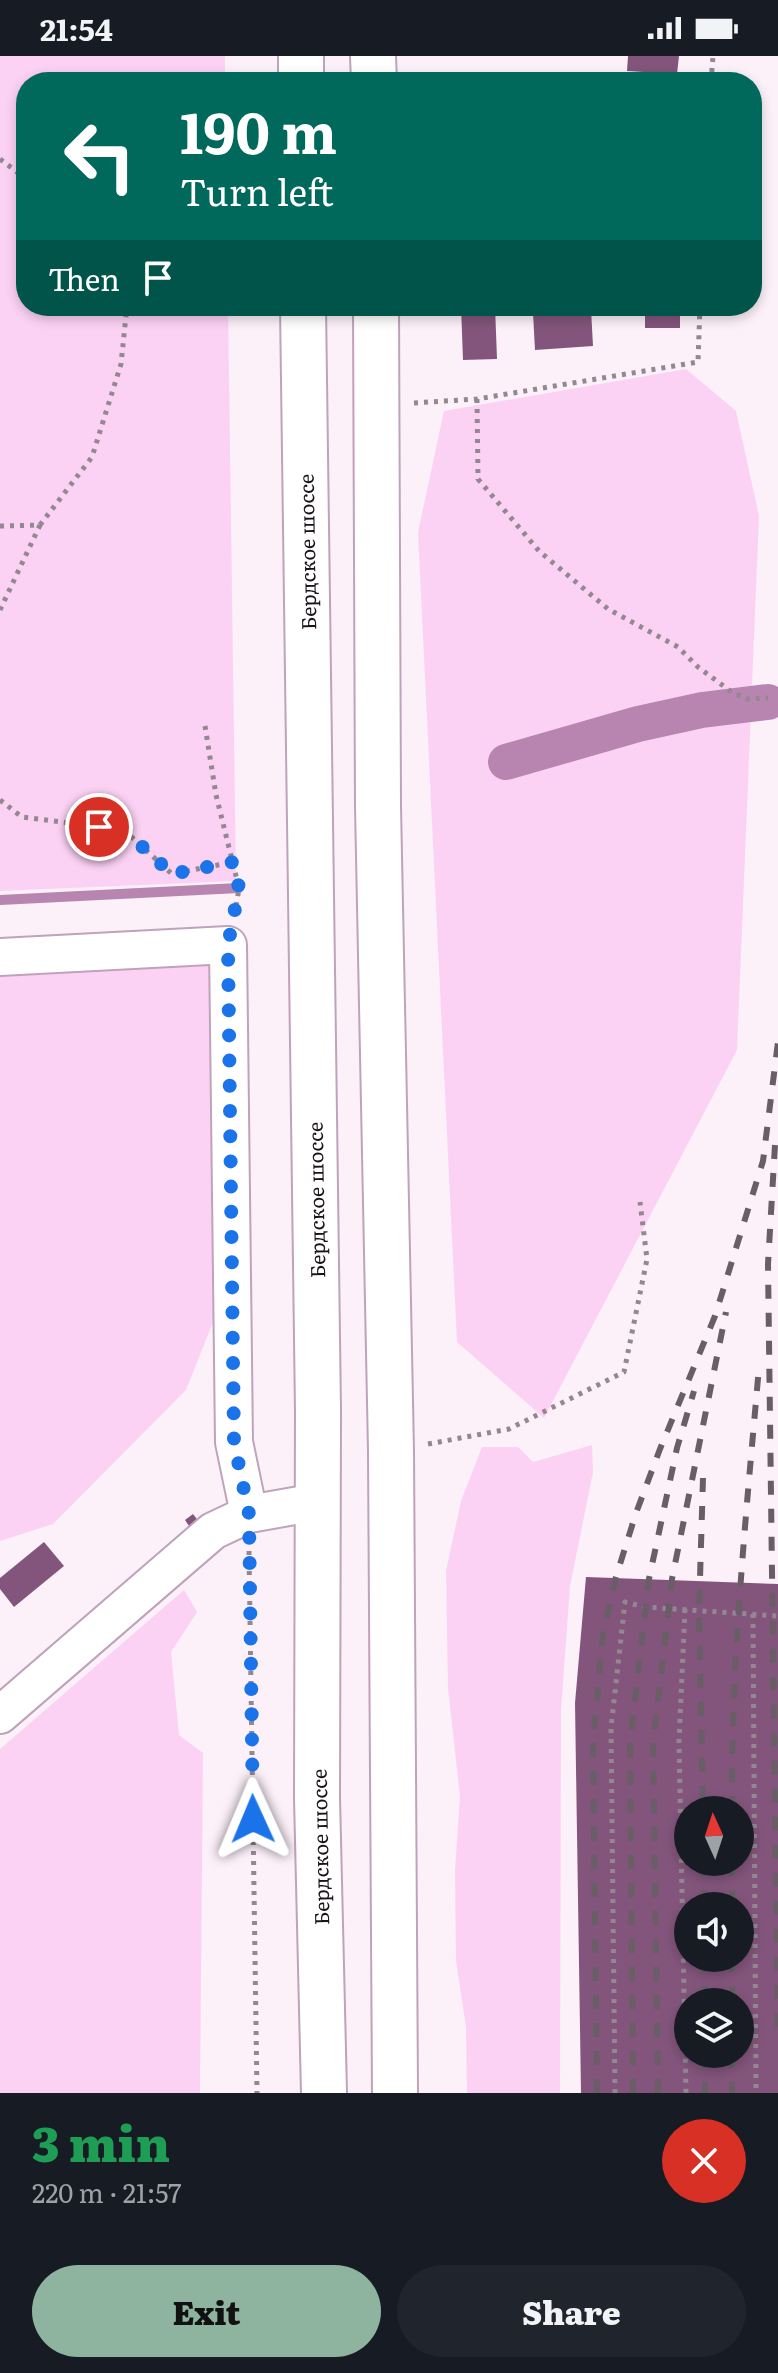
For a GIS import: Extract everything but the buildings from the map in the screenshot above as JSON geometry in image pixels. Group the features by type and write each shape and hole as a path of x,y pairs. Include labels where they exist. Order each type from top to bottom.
{"highway":[{"name":"Бердское шоссе","path":"303,316 317,1502 317,1798 324,2093"},
{"path":"376,316 378,806 391,1451 395,2093"},
{"path":"310,809 378,806"}],"lane":[{"path":"0,957 228,945 234,1442 249,1514"},
{"path":"0,1715 213,1531 249,1514 317,1502"}],"path":[{"path":"0,159 16,171"},
{"path":"0,610 40,525 92,457 121,364 126,316"},
{"path":"377,406 477,399 698,362 700,316"},
{"path":"477,399 478,479 539,551 608,609 678,647 698,667 733,693 748,699 768,698"},
{"path":"0,526 40,525"},
{"path":"205,726 216,795 239,888 228,945"},
{"path":"0,800 22,817 124,830 172,874 233,862"},
{"path":"391,1451 509,1429 624,1372 647,1259 640,1202"},
{"path":"249,1514 257,2093"},
{"path":"615,2093 611,1728 625,1602 645,1607 778,1616"},
{"path":"685,1609 679,1741 686,2093"},
{"path":"753,1614 756,2093"}],"shaded area":[{"path":"0,56 225,56 225,72 16,72 16,316 228,316 236,881 0,891"},
{"path":"686,369 736,411 759,516 737,1050 544,1418 457,1342 418,532 444,411"},
{"path":"229,950 220,1273 213,1322 186,1390 53,1524 0,1541 0,959"},
{"path":"592,1445 593,1472 570,1586 561,1710 560,2093 467,2093 466,2027 456,1961 455,1871 460,1796 448,1688 446,1571 461,1501 482,1447 518,1447 533,1462"},
{"path":"184,1590 197,1612 171,1652 179,1735 203,1753 200,2093 0,2093 0,1749"}],"waterway":[{"path":"506,762 638,724 702,710 768,702"},
{"path":"0,900 239,888"}],"railway":[{"path":"597,2093 593,1741 603,1634 616,1577 636,1513 715,1316 763,1161 778,1042"},
{"path":"775,1145 768,1264 778,2036"},
{"path":"658,2093 653,1743 672,1579 726,1312"},
{"path":"732,1796 737,1644 759,1367"},
{"path":"633,2093 630,1742 649,1579 677,1448 694,1391"},
{"path":"703,1478 699,1612 703,1796"},
{"path":"703,1876 704,1892"},
{"path":"732,1876 732,1892"},
{"path":"704,1972 705,1988"},
{"path":"732,1972 732,1988"},
{"path":"705,2068 705,2093"},
{"path":"732,2068 732,2093"}],"route":[{"path":"99,827 124,830 172,874 233,862 239,888 228,945 234,1442 249,1514 253,1819"}]}
